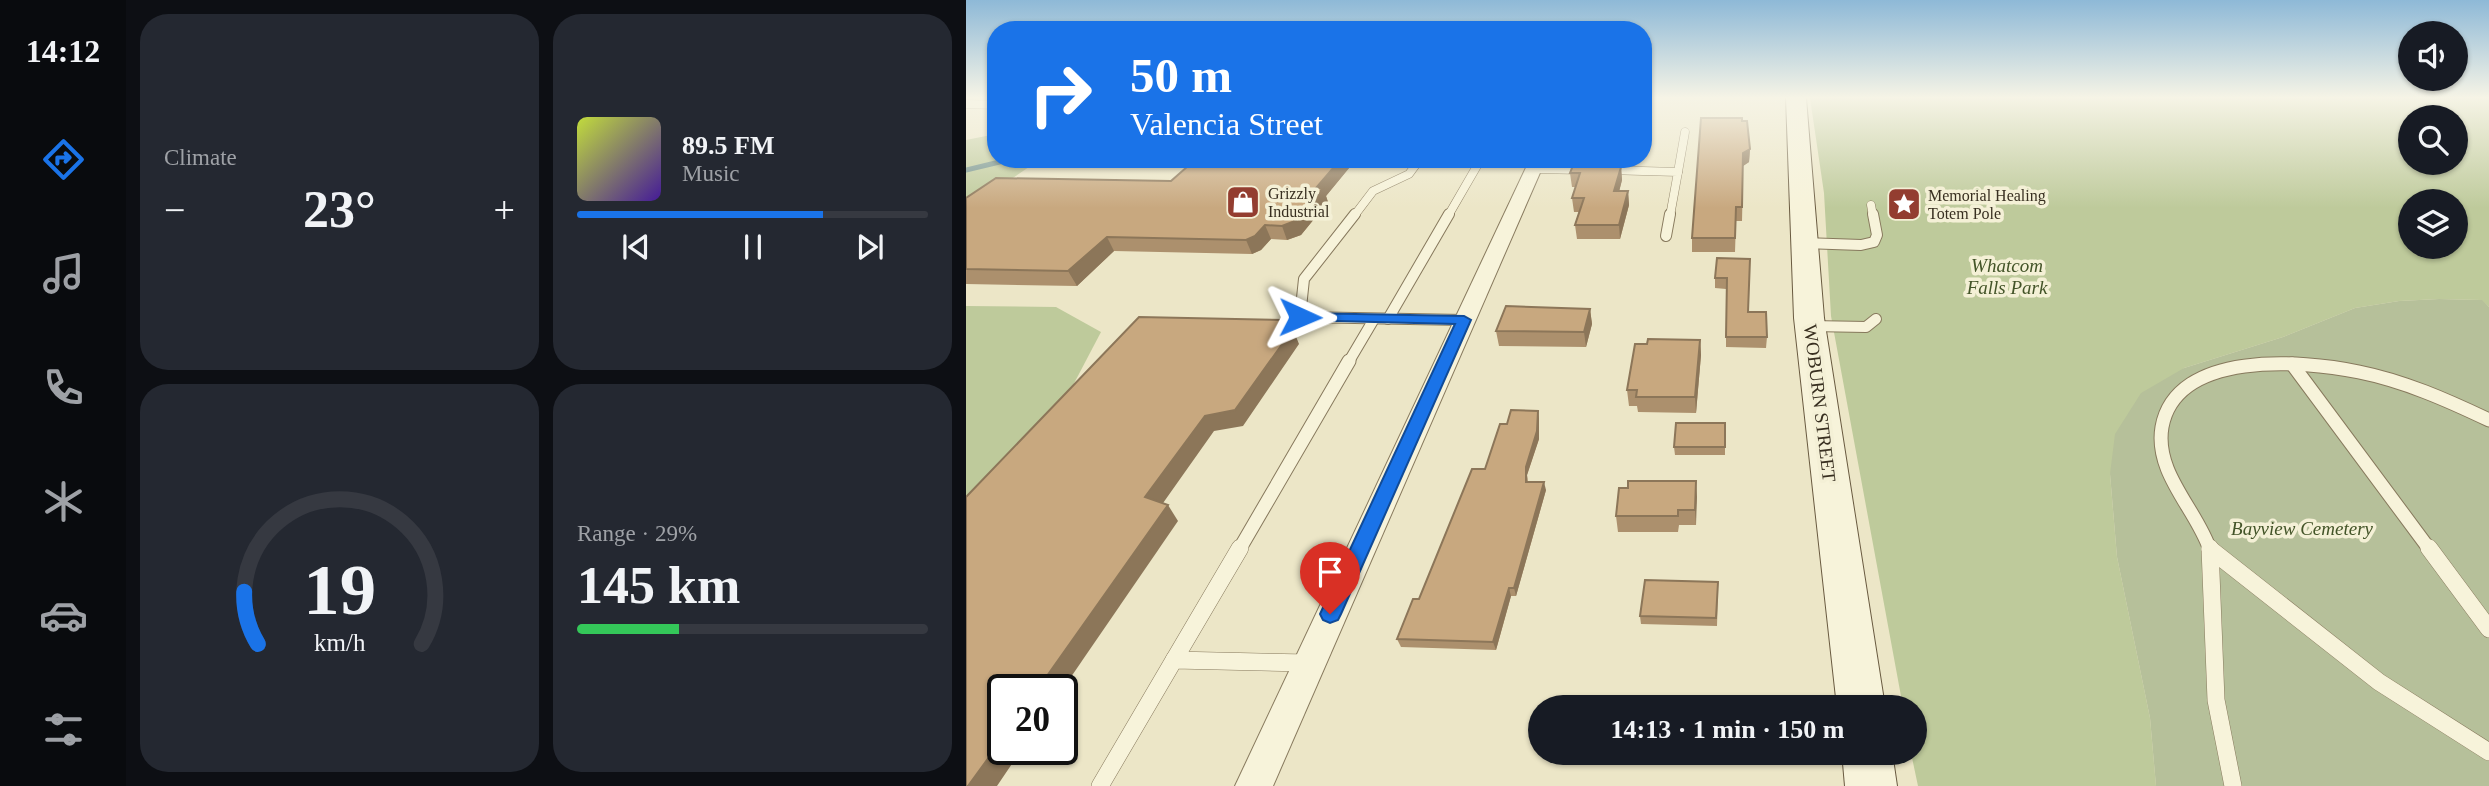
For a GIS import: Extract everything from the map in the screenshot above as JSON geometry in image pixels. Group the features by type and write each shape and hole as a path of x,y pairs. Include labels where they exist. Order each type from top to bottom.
{"street":[{"name":"WOBURN STREET","path":"1798,135 1810,326 1859,695"},
{"path":"1254,786 1533,168"},
{"path":"1869,765 1871,786"}],"lane":[{"path":"1666,236 1685,135"},
{"path":"1413,168 1409,174 1373,191 1304,279 1300,317 1464,320"},
{"path":"1100,786 1474,168"},
{"path":"1606,168 1678,172"},
{"path":"1804,243 1861,245 1874,242 1877,235 1871,205"},
{"path":"1810,326 1867,327 1876,319"},
{"path":"2292,364 2489,629"},
{"path":"2489,420 2438,397 2384,378 2335,367 2292,364 2243,367 2205,375 2177,393 2168,407 2162,427 2163,450 2174,480 2210,548 2354,666 2402,701 2489,752"},
{"path":"2210,548 2210,588 2220,727 2233,786"},
{"path":"1174,660 1308,663"}],"green space":[{"name":"Whatcom Falls Park","path":"1815,135 2398,135 2398,175 2468,175 2468,135 2489,135 2489,307 2481,300 2439,299 2399,301 2355,308 2283,337 2184,368 2110,474 2117,557 2150,718 2156,786 1918,786 1914,765 1927,765 1927,695 1901,695 1831,316 1824,193"},
{"path":"987,136 987,168 1028,168 966,210 966,140"},
{"name":"Bayview Cemetery","path":"2482,300 2489,307 2489,786 2156,786 2150,718 2117,557 2110,474 2115,434 2141,393 2184,368 2283,337 2355,308 2399,301"},
{"path":"966,306 1056,307 1101,332 1070,391 966,500"}],"building":[{"path":"1700,135 1748,135 1750,149 1743,153 1742,207 1736,207 1735,238 1692,238"},
{"path":"1186,168 1333,168 1316,188 1323,188 1295,221 1282,226 1265,225 1255,236 1246,240 1107,237 1068,271 966,269 966,198 996,178 1171,181"},
{"path":"1572,168 1621,168 1614,191 1628,191 1619,225 1575,225 1584,198 1572,198 1580,173 1570,173"},
{"path":"1717,258 1750,259 1748,312 1766,312 1767,337 1726,337 1727,278 1715,278"},
{"path":"1506,306 1590,309 1584,332 1496,331"},
{"path":"1139,317 1285,320 1293,329 1235,410 1205,416 1145,497 1168,505 1048,674 987,674 987,760 968,786 966,497"},
{"path":"1648,339 1700,340 1695,397 1636,397 1637,390 1627,390 1635,344 1647,344"},
{"path":"1511,410 1538,411 1537,431 1526,467 1526,482 1544,482 1514,588 1509,588 1493,642 1397,639 1413,599 1419,599 1472,469 1485,469 1500,424 1507,424"},
{"path":"1676,423 1725,423 1725,447 1674,447"},
{"path":"1628,481 1696,481 1695,510 1678,510 1678,516 1616,516 1619,488 1628,488"},
{"path":"1645,580 1718,582 1716,618 1640,616"}],"waterway":[{"path":"966,170 987,165"}],"place":[{"name":"Grizzly Industrial","path":"1243,202"},
{"name":"Memorial Healing Totem Pole","path":"1904,204"}],"route":[{"path":"1300,317 1464,320 1330,614"}]}
